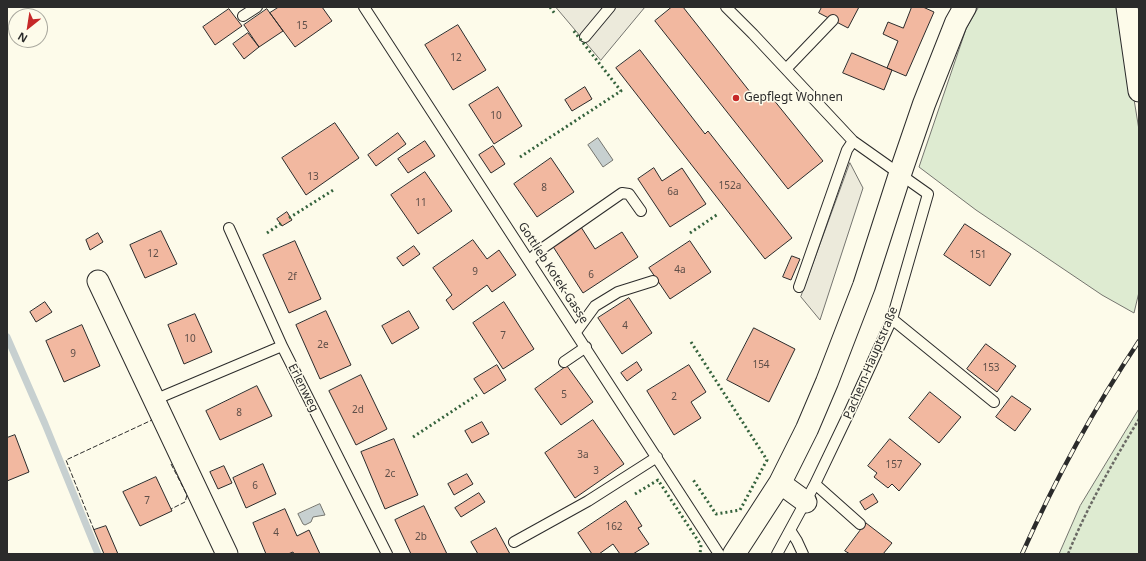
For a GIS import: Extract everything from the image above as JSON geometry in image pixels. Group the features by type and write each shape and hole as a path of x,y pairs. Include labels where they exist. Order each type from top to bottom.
{"main road":[{"path":"734,554 780,483 810,422 864,286 924,104 956,23 965,7"}],"street":[{"path":"1127,7 1139,90"},
{"path":"98,281 227,554"},
{"path":"780,483 810,494"}],"lane":[{"path":"243,16 257,7"},
{"name":"Gottlieb Kotek-Gasse","path":"364,7 719,554"},
{"path":"585,37 610,7"},
{"path":"726,7 853,140 900,174"},
{"path":"786,69 833,20"},
{"path":"799,286 847,150 853,140"},
{"name":"Pachern-Hauptstraße","path":"777,554 810,494 892,319 928,194 900,174"},
{"path":"529,261 540,250 622,193 630,194 641,211"},
{"name":"Erlenweg","path":"229,228 282,346 387,554"},
{"path":"576,332 595,306 618,292 653,281"},
{"path":"892,319 994,402"},
{"path":"154,400 282,346"},
{"path":"564,362 586,347"},
{"path":"514,542 588,501 657,457"},
{"path":"810,494 860,524"},
{"path":"790,530 803,554"}],"path":[{"path":"1068,554 1074,538 1119,452 1139,420"}],"green space":[{"path":"979,7 1119,7 1139,130 1139,292 1134,313 1102,295 976,210 919,167 966,29"},
{"path":"1139,409 1139,554 1059,554 1080,506"}],"shaded area":[{"path":"556,7 645,7 601,60"},
{"path":"598,138 613,160 603,167 588,145"},
{"path":"850,163 863,188 820,320 801,297"},
{"path":"320,504 325,515 313,517 311,522 305,525 303,524 298,514"}],"building":[{"path":"279,7 322,7 332,21 295,47 270,13"},
{"name":"Gepflegt Wohnen","path":"672,7 683,7 758,102 769,94 823,161 788,189 655,21"},
{"path":"822,7 859,7 848,28 819,13"},
{"path":"912,7 923,7 934,12 906,76 887,68 898,41 883,34 888,22 903,28"},
{"path":"229,9 242,26 215,45 203,27"},
{"path":"267,9 283,31 259,47 244,25"},
{"path":"458,25 486,70 453,90 425,45"},
{"path":"248,33 259,47 244,59 233,44"},
{"path":"640,50 705,134 708,131 792,238 765,259 616,68"},
{"path":"852,53 892,70 884,90 843,73"},
{"path":"498,87 522,126 494,144 469,105"},
{"path":"585,87 592,99 572,111 565,100"},
{"path":"335,123 359,158 306,195 282,158"},
{"path":"398,133 406,144 376,166 368,155"},
{"path":"425,141 435,156 408,173 398,159"},
{"path":"493,146 505,164 491,173 479,155"},
{"path":"551,158 574,192 537,217 514,184"},
{"path":"654,168 662,181 682,168 706,204 670,227 638,179"},
{"path":"425,172 452,211 418,234 391,195"},
{"path":"287,212 292,220 282,226 277,219"},
{"path":"965,224 1011,254 990,286 944,255"},
{"path":"581,227 595,249 622,232 638,257 583,293 552,245"},
{"path":"161,231 177,264 145,278 130,245"},
{"path":"98,233 103,242 90,250 86,240"},
{"path":"473,240 487,259 499,250 516,275 492,292 487,285 453,310 446,300 452,295 433,268"},
{"path":"295,241 321,299 289,313 263,255"},
{"path":"690,241 711,272 670,299 649,268"},
{"path":"414,246 420,254 403,266 397,258"},
{"path":"792,256 800,259 791,280 783,277"},
{"path":"629,298 652,333 622,354 598,318"},
{"path":"45,302 52,312 36,322 30,312"},
{"path":"504,302 534,349 503,369 473,323"},
{"path":"326,311 351,365 320,379 296,325"},
{"path":"409,311 419,328 392,344 382,326"},
{"path":"195,314 212,352 184,364 168,325"},
{"path":"82,325 100,366 64,382 46,341"},
{"path":"754,328 795,349 769,402 727,380"},
{"path":"986,344 1016,366 997,392 967,369"},
{"path":"637,362 642,370 627,381 621,373"},
{"path":"497,365 506,380 484,394 474,379"},
{"path":"689,365 706,392 691,402 701,418 674,435 647,391"},
{"path":"567,366 593,402 561,425 535,389"},
{"path":"361,375 387,429 356,445 329,391"},
{"path":"257,386 272,416 220,440 206,411"},
{"path":"930,392 961,417 939,443 909,418"},
{"path":"1012,396 1031,409 1015,431 996,417"},
{"path":"593,420 624,464 575,498 545,453"},
{"path":"482,422 489,434 472,443 465,431"},
{"path":"15,435 29,472 7,481 7,438"},
{"path":"394,439 418,495 385,509 361,452"},
{"path":"890,439 921,464 899,491 892,484 888,488 874,477 877,473 868,466"},
{"path":"263,464 276,494 246,508 233,478"},
{"path":"224,466 232,483 218,489 210,472"},
{"path":"467,474 473,484 454,495 448,484"},
{"path":"156,477 172,511 140,526 123,492"},
{"path":"479,493 485,502 461,517 455,508"},
{"path":"873,494 878,502 865,510 860,502"},
{"path":"626,501 642,526 638,528 649,544 633,554 620,554 613,544 599,554 592,554 578,533"},
{"path":"424,506 447,554 411,554 395,520"},
{"path":"285,509 297,536 309,530 320,554 294,554 293,552 288,554 266,554 253,523"},
{"path":"866,523 892,543 883,554 850,554 845,551"},
{"path":"106,526 118,554 104,554 94,530"},
{"path":"496,528 510,554 478,554 471,542"}],"waterway":[{"path":"7,337 45,424 98,554"}],"railway":[{"path":"1022,554 1076,445 1106,392 1139,341"}],"hedge":[{"path":"550,7 555,14"},
{"path":"520,157 621,91 573,30"},
{"path":"289,218 335,189"},
{"path":"690,233 718,214"},
{"path":"267,233 283,222"},
{"path":"691,342 767,460 740,510 716,514 692,478"},
{"path":"413,437 477,395"},
{"path":"635,494 658,480 701,545 700,554"}],"fence":[{"path":"94,530 66,460 152,420"},
{"path":"171,464 187,495 185,502 171,509"}],"place":[{"name":"Gepflegt Wohnen","path":"736,98"}]}
